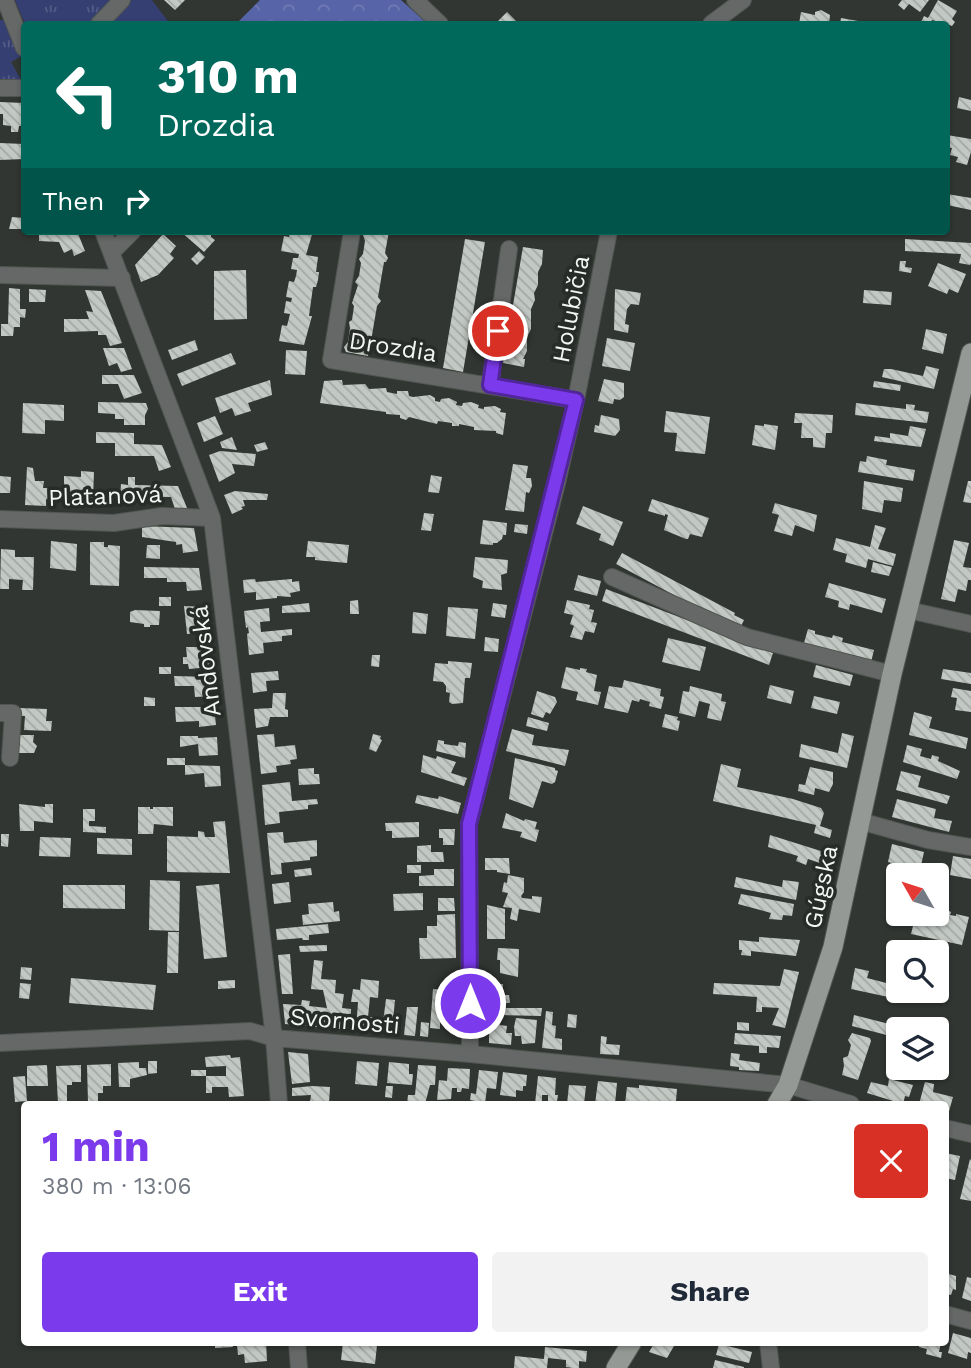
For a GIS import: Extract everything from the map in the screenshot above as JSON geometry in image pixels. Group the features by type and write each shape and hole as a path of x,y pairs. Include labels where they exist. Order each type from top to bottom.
{"main road":[{"name":"Gúgska","path":"780,1101 788,1085 833,947 892,674 971,353"},
{"path":"616,1368 630,1346"}],"street":[{"path":"5,0 21,40"},
{"path":"102,21 122,0"},
{"path":"415,0 437,21"},
{"path":"714,21 743,0"},
{"path":"0,88 21,88"},
{"name":"Andovská","path":"105,235 212,518 274,1038 279,1101"},
{"path":"111,252 129,235"},
{"name":"Drozdia","path":"351,235 331,360 576,400"},
{"name":"Holubičia","path":"470,1054 469,824 576,400 607,235"},
{"path":"490,385 509,249"},
{"path":"0,275 122,278"},
{"name":"Platanová","path":"0,519 114,523 162,516 212,518"},
{"path":"612,577 747,637 892,674"},
{"path":"908,610 971,624"},
{"path":"0,713 13,713 10,758"},
{"path":"860,821 928,840 971,847"},
{"name":"Svornosti","path":"0,1043 250,1031 274,1038 788,1085 841,1101"},
{"path":"949,1129 971,1134"},
{"path":"949,1315 971,1321"},
{"path":"297,1346 299,1368"},
{"path":"768,1346 771,1368"}],"green space":[{"path":"15,0 113,0 93,21 24,21"},
{"path":"131,0 152,0 168,21 112,21"},
{"path":"260,0 401,0 425,21 239,21"},
{"path":"0,20 9,20 21,50 21,56 11,62 21,80 0,83"}],"building":[{"path":"164,0 185,0 175,10"},
{"path":"902,0 929,0 920,12 909,4 904,10 898,5"},
{"path":"938,0 957,11 952,19 955,22 952,26 950,21 922,21 924,16 928,18"},
{"path":"821,10 830,15 829,21 800,21 801,12 815,15 815,12"},
{"path":"507,12 516,21 498,21"},
{"path":"959,97 971,100 971,111 957,108"},
{"path":"0,102 21,103 21,126 18,132 11,132 11,126 3,125 3,114 0,114"},
{"path":"950,136 971,139 967,165 956,162 958,157 950,155"},
{"path":"0,143 21,144 21,159 0,160"},
{"path":"950,194 971,198 971,210 950,206"},
{"path":"12,217 21,218 21,229 9,229"},
{"path":"39,235 79,235 85,251 74,256 72,249 64,253 59,242 39,241"},
{"path":"162,235 176,246 170,254 174,258 158,275 141,282 135,265"},
{"path":"185,235 211,235 215,240 204,252"},
{"path":"312,235 306,255 318,257 318,280 316,287 313,287 309,316 312,316 304,345 279,341 282,325 287,326 290,314 284,313 286,301 291,302 292,298 286,297 289,281 294,282 297,270 291,269 293,258 298,258 299,254 281,251 284,236"},
{"path":"363,235 388,235 385,253 388,258 384,262 378,297 381,301 377,306 371,341 374,346 369,349 368,356 346,352 344,347 348,342 349,322 352,320 354,306 352,303 358,285 355,282 359,276 359,259 363,254"},
{"path":"465,239 485,242 463,372 443,368"},
{"path":"905,239 971,243 971,263 959,263 961,254 905,251"},
{"path":"523,247 543,250 535,300 531,309 531,329 527,337 524,367 503,363"},
{"path":"199,251 205,257 197,265 191,259"},
{"path":"900,261 906,261 905,267 912,268 911,273 899,271"},
{"path":"938,263 966,274 958,293 949,289 947,294 928,286"},
{"path":"246,270 247,319 214,320 214,271"},
{"path":"9,288 20,289 20,309 26,309 25,318 20,317 20,327 14,327 13,336 1,336 1,324 8,324"},
{"path":"29,289 46,290 45,302 29,302"},
{"path":"615,289 641,293 639,305 631,304 627,309 625,324 629,325 628,333 614,330"},
{"path":"85,290 101,291 122,343 110,346 106,335 98,335 98,331 64,332 64,319 89,319 86,311 93,312"},
{"path":"864,290 892,292 891,305 863,303"},
{"path":"926,329 947,334 943,354 922,349"},
{"path":"607,338 635,343 630,371 602,366"},
{"path":"195,340 198,350 172,360 168,350"},
{"path":"103,348 124,348 132,369 121,372 117,363 109,366"},
{"path":"286,350 307,351 305,375 285,374"},
{"path":"231,353 236,364 182,386 177,374"},
{"path":"926,366 939,369 934,389 882,377 884,369 923,376"},
{"path":"102,375 134,375 142,393 124,399 118,384 102,384"},
{"path":"604,379 624,383 624,397 620,400 614,399 613,404 598,401"},
{"path":"270,380 272,395 248,403 251,411 235,416 232,408 220,413 215,398"},
{"path":"342,380 343,385 365,384 369,389 386,388 387,392 397,394 397,391 408,391 409,396 430,395 440,402 441,399 449,398 457,402 456,405 462,406 463,403 471,402 484,409 495,406 501,409 500,412 506,413 503,435 496,431 474,430 474,427 459,424 452,426 452,423 438,421 437,424 409,417 406,420 400,418 400,415 386,412 320,403 324,381"},
{"path":"874,381 901,385 900,391 873,387"},
{"path":"98,402 146,403 148,409 145,425 124,425 124,419 115,419 115,414 98,413"},
{"path":"23,403 64,405 64,421 45,420 45,434 22,433"},
{"path":"856,403 906,409 906,404 915,405 914,410 929,412 927,423 855,415"},
{"path":"666,411 710,417 705,454 675,451 677,433 664,432"},
{"path":"795,413 833,415 832,433 826,433 825,448 813,447 813,438 801,438 802,423 794,423"},
{"path":"601,415 619,419 620,430 615,436 594,432 595,425 599,426"},
{"path":"215,416 223,434 204,442 197,423"},
{"path":"755,425 778,426 775,450 752,445"},
{"path":"910,426 926,429 921,447 874,441 875,436 890,438 890,433 908,436"},
{"path":"96,432 134,433 134,444 162,445 171,467 159,471 154,456 115,456 115,443 96,443"},
{"path":"232,437 237,450 222,448 220,442"},
{"path":"265,442 268,449 257,452 254,445"},
{"path":"220,451 256,454 254,466 232,464 235,473 219,482 209,455"},
{"path":"867,456 887,460 886,465 915,470 913,481 858,472 860,461 866,462"},
{"path":"513,464 528,466 526,478 531,478 532,486 529,493 526,492 524,512 505,510"},
{"path":"27,467 33,468 35,481 44,481 43,488 52,488 52,500 46,499 46,506 25,505"},
{"path":"81,471 94,472 93,499 64,498 64,476 81,477"},
{"path":"431,475 442,477 439,493 428,492"},
{"path":"0,476 11,477 10,493 0,493"},
{"path":"128,477 135,477 135,485 178,486 187,508 176,512 171,497 120,496 121,484 128,485"},
{"path":"864,481 903,488 901,502 884,500 882,513 862,509"},
{"path":"968,481 971,481 971,503 963,502"},
{"path":"235,491 268,494 267,500 243,500 243,509 232,514 224,495"},
{"path":"652,499 709,518 702,537 690,534 686,539 664,530 668,515 648,511"},
{"path":"775,503 817,515 814,532 795,525 792,536 774,531 779,515 772,513"},
{"path":"583,506 623,522 613,546 599,540 601,534 576,524"},
{"path":"424,513 434,514 431,531 421,530"},
{"path":"483,520 507,523 506,535 493,545 480,544"},
{"path":"515,524 528,525 527,534 514,532"},
{"path":"875,525 886,528 878,549 896,554 893,566 868,559 866,568 845,562 847,554 833,550 836,538 870,547"},
{"path":"142,526 194,528 198,551 183,553 182,544 142,537"},
{"path":"954,540 969,543 963,567 971,568 971,580 968,580 966,591 958,589 955,602 941,599"},
{"path":"51,541 77,544 76,571 50,568"},
{"path":"308,541 349,545 347,563 306,557"},
{"path":"90,542 104,542 104,547 120,546 119,586 90,585"},
{"path":"147,545 160,545 160,559 146,558"},
{"path":"1,549 15,550 15,557 34,557 33,590 22,590 23,580 9,579 9,589 0,589"},
{"path":"622,553 735,613 734,615 744,620 741,626 702,610 616,564"},
{"path":"475,557 508,560 507,573 501,575 502,590 482,588 483,581 473,577"},
{"path":"873,562 892,567 889,576 871,572"},
{"path":"144,567 199,568 202,590 187,591 186,582 167,582 167,578 144,578"},
{"path":"578,575 601,581 597,596 574,590"},
{"path":"255,579 256,582 292,579 292,582 299,581 300,591 290,593 291,597 277,596 256,600 256,592 244,593 243,580"},
{"path":"829,583 886,599 882,613 850,604 849,610 838,607 839,601 825,597"},
{"path":"606,589 773,653 769,665 602,601"},
{"path":"159,597 171,597 171,606 159,606"},
{"path":"358,600 359,614 350,614 350,601"},
{"path":"567,600 590,605 589,609 594,610 591,622 597,623 594,633 585,631 582,640 570,637 574,626 570,624 573,615 564,613"},
{"path":"309,603 310,612 282,613 282,606"},
{"path":"493,603 507,605 505,618 491,616"},
{"path":"184,606 204,607 206,628 197,628 197,633 187,634"},
{"path":"448,607 478,609 475,639 446,636"},
{"path":"269,608 270,621 260,622 261,632 292,629 292,635 282,636 282,641 263,643 264,653 249,655 249,633 244,611"},
{"path":"160,611 159,625 144,627 144,624 130,622 130,612"},
{"path":"413,612 428,614 426,634 412,633"},
{"path":"808,629 815,631 815,634 832,638 833,635 843,638 842,642 874,650 871,662 804,643"},
{"path":"485,637 499,639 498,652 484,651"},
{"path":"668,638 706,647 700,671 662,662"},
{"path":"186,647 208,647 210,667 189,669 188,664 183,664 183,657 187,657"},
{"path":"372,655 380,655 379,667 371,666"},
{"path":"448,661 472,663 470,678 465,678 463,703 449,702 450,693 446,692 443,682 433,681 435,663 448,664"},
{"path":"816,665 853,675 850,686 813,677"},
{"path":"159,667 171,667 171,674 159,674"},
{"path":"566,667 587,669 586,672 597,675 594,691 601,692 598,705 576,700 578,692 561,688"},
{"path":"943,669 971,673 971,684 941,679"},
{"path":"278,671 279,680 266,681 267,691 253,693 251,673"},
{"path":"174,676 211,677 213,696 195,697 194,686 175,686"},
{"path":"624,680 661,689 660,696 664,697 661,709 649,706 650,702 640,699 639,702 632,700 628,713 604,708 609,686 622,688"},
{"path":"770,685 794,691 791,704 767,698"},
{"path":"690,686 722,694 721,701 726,702 721,721 707,718 710,704 699,701 695,717 679,713 683,691 689,692"},
{"path":"953,688 971,691 971,712 955,710 957,698 951,697"},
{"path":"537,691 555,697 557,702 550,714 546,712 543,718 531,714"},
{"path":"273,693 286,693 285,709 288,710 288,717 270,717 268,726 256,728 254,709 272,708"},
{"path":"814,696 840,702 837,714 811,708"},
{"path":"144,697 155,698 155,706 144,706"},
{"path":"175,707 214,707 216,725 199,727 199,721 176,722"},
{"path":"19,708 47,709 46,721 52,721 51,731 24,730 25,716 19,716"},
{"path":"914,712 932,717 929,728 968,738 966,749 909,735"},
{"path":"665,714 678,717 678,731 662,727"},
{"path":"528,717 549,723 547,731 526,726"},
{"path":"512,729 534,735 532,745 569,750 565,766 506,751"},
{"path":"842,733 854,736 847,768 799,757 801,744 838,753"},
{"path":"274,734 275,747 295,745 297,759 290,760 291,764 276,766 277,772 261,774 257,735"},
{"path":"373,734 381,736 382,740 376,752 369,749"},
{"path":"17,735 34,735 33,742 37,746 34,753 16,753"},
{"path":"180,736 217,737 218,755 199,756 198,744 180,747"},
{"path":"438,740 444,741 444,744 458,746 459,742 466,743 465,758 436,751"},
{"path":"907,745 922,749 920,756 931,759 932,755 939,757 938,761 960,771 957,779 903,762"},
{"path":"423,755 456,762 451,773 467,778 464,786 421,772"},
{"path":"167,758 185,758 185,765 167,765"},
{"path":"515,758 558,771 552,784 542,781 533,808 509,799"},
{"path":"721,764 741,769 737,787 821,808 824,813 820,826 832,830 830,838 814,833 816,825 713,801"},
{"path":"185,765 220,766 221,786 205,787 204,773 185,775"},
{"path":"810,767 833,772 833,784 829,792 815,788 814,795 798,791 799,784 805,785"},
{"path":"314,768 314,774 319,774 320,784 299,785 298,769"},
{"path":"901,771 921,776 918,787 950,796 947,804 896,790"},
{"path":"290,782 292,801 317,799 318,804 308,805 308,809 279,812 280,823 265,825 262,785"},
{"path":"417,795 438,799 439,796 461,803 458,814 415,803"},
{"path":"897,799 936,809 934,818 952,821 949,832 892,817"},
{"path":"19,804 45,807 45,804 53,804 53,823 34,821 34,831 20,831"},
{"path":"138,807 173,807 173,826 154,824 153,834 138,834"},
{"path":"83,809 95,809 95,821 89,821 89,826 106,827 106,833 83,832"},
{"path":"506,813 524,821 537,822 535,829 539,830 536,842 520,837 522,832 502,828"},
{"path":"225,821 230,873 167,872 167,836 198,837 198,831 204,832 205,837 215,837 213,822"},
{"path":"419,822 419,837 392,838 392,831 386,831 385,823"},
{"path":"439,829 455,829 454,845 443,845 443,838 439,838"},
{"path":"283,832 284,843 317,840 317,856 310,857 310,860 281,863 282,874 271,875 267,833"},
{"path":"1,834 9,834 8,847 1,846"},
{"path":"770,835 824,852 820,863 808,859 806,865 796,861 798,856 768,847"},
{"path":"40,837 71,838 70,857 39,856"},
{"path":"97,838 132,839 132,855 97,854"},
{"path":"892,844 924,852 922,863 888,862"},
{"path":"431,845 431,852 443,852 444,862 417,862 417,846"},
{"path":"953,856 971,859 971,879 950,875"},
{"path":"485,858 509,858 510,874 485,870"},
{"path":"407,865 421,865 421,873 407,873"},
{"path":"311,868 312,875 295,877 294,870"},
{"path":"434,869 454,869 454,886 419,886 419,876 434,875"},
{"path":"508,875 524,878 522,898 542,897 540,913 519,909 517,921 510,919 512,908 503,907 508,893 502,892"},
{"path":"736,877 782,887 783,880 799,882 796,900 734,887"},
{"path":"150,880 180,881 179,931 149,930"},
{"path":"289,882 291,902 274,904 272,884"},
{"path":"219,884 227,957 204,959 196,886"},
{"path":"63,885 125,885 125,909 63,908"},
{"path":"423,893 423,910 394,911 393,894"},
{"path":"741,894 794,904 792,916 783,915 782,920 769,919 771,913 738,904"},
{"path":"438,898 454,898 455,911 438,911"},
{"path":"333,902 334,912 339,911 340,921 303,925 302,915 309,914 308,904"},
{"path":"487,905 505,909 505,939 487,939"},
{"path":"949,911 950,915 969,917 962,945 949,940 911,934 913,926 949,926"},
{"path":"455,914 456,958 420,959 419,938 427,938 427,926 437,926 437,915"},
{"path":"328,924 329,933 309,935 309,940 277,940 276,929"},
{"path":"168,932 179,932 178,973 167,973"},
{"path":"759,937 800,940 796,956 751,951 751,956 741,955 739,940 759,942"},
{"path":"327,945 327,951 300,952 299,946"},
{"path":"498,948 519,949 518,977 500,973"},
{"path":"290,954 293,994 282,994 278,955"},
{"path":"314,960 323,961 321,979 336,980 335,993 344,994 342,1008 351,1009 351,1030 285,1024 283,1004 301,1005 302,1000 310,1001 309,1006 327,1008 323,990 311,989"},
{"path":"21,967 32,968 31,980 20,979"},
{"path":"855,968 869,971 867,978 886,983 886,997 851,989"},
{"path":"784,969 799,972 785,1028 772,1025 779,1008 762,1007 762,1012 756,1012 757,997 713,994 714,983 780,986"},
{"path":"71,978 156,985 153,1010 69,1003"},
{"path":"361,979 379,981 378,998 370,997 368,1017 377,1018 375,1032 356,1031 358,1002 351,1002 353,989 360,990"},
{"path":"235,980 235,988 218,989 218,981"},
{"path":"20,983 31,984 29,999 19,998"},
{"path":"489,984 503,984 503,992 489,992"},
{"path":"433,989 443,990 442,1000 452,1000 452,1005 458,1005 458,1013 446,1012 445,1020 440,1020 440,1029 430,1028"},
{"path":"489,995 509,995 510,1003 505,1003 506,1008 542,1008 541,1016 498,1015 500,1025 507,1026 506,1033 512,1033 511,1045 489,1043"},
{"path":"386,999 395,1000 392,1031 382,1030"},
{"path":"407,1007 418,1007 415,1036 404,1035"},
{"path":"546,1011 553,1012 555,1038 562,1039 562,1050 542,1048"},
{"path":"568,1014 577,1015 576,1028 567,1027"},
{"path":"854,1015 886,1023 886,1035 852,1026"},
{"path":"516,1018 537,1020 535,1043 522,1044 521,1036 515,1036"},
{"path":"421,1022 429,1023 428,1037 420,1036"},
{"path":"737,1022 749,1023 749,1031 737,1030"},
{"path":"735,1033 781,1036 779,1048 767,1047 767,1053 759,1053 759,1046 734,1044"},
{"path":"852,1033 870,1038 871,1041 858,1080 842,1075 843,1058 848,1056 851,1045 848,1040"},
{"path":"601,1036 607,1037 606,1044 620,1045 619,1055 600,1054"},
{"path":"288,1052 308,1054 310,1082 292,1084"},
{"path":"731,1053 740,1054 739,1060 760,1063 759,1071 739,1070 739,1067 730,1066"},
{"path":"205,1057 240,1057 244,1096 229,1097 228,1087 212,1087 212,1093 206,1093 206,1076 226,1076 226,1066 206,1067"},
{"path":"148,1061 157,1061 157,1073 148,1074"},
{"path":"357,1061 379,1063 377,1086 355,1084"},
{"path":"139,1062 139,1068 146,1068 147,1075 130,1079 130,1087 119,1087 118,1063"},
{"path":"389,1062 409,1064 409,1074 413,1074 412,1085 387,1083"},
{"path":"111,1064 111,1086 103,1086 103,1093 98,1093 98,1101 88,1101 87,1065"},
{"path":"47,1065 48,1086 27,1086 27,1066"},
{"path":"81,1065 81,1082 67,1085 67,1101 58,1101 56,1066"},
{"path":"418,1065 436,1066 435,1085 430,1085 426,1101 407,1101 408,1095 415,1095"},
{"path":"448,1068 470,1069 469,1089 462,1088 461,1092 457,1092 457,1088 452,1088 451,1099 437,1100 439,1080 447,1081"},
{"path":"191,1070 206,1070 206,1076 191,1076"},
{"path":"479,1070 498,1072 496,1089 487,1088 485,1101 470,1100 471,1093 476,1094"},
{"path":"503,1072 527,1075 526,1086 523,1086 523,1091 516,1090 516,1097 500,1095"},
{"path":"25,1076 27,1101 15,1102 13,1077"},
{"path":"538,1076 556,1078 557,1101 548,1101 548,1095 542,1095 542,1101 535,1101"},
{"path":"889,1080 893,1080 913,1085 909,1097 905,1096 904,1101 893,1101 867,1093 871,1082 888,1086"},
{"path":"598,1081 617,1083 615,1101 595,1101"},
{"path":"925,1082 934,1084 933,1092 953,1097 949,1111 949,1101 920,1101"},
{"path":"569,1085 586,1086 584,1101 567,1101"},
{"path":"639,1085 677,1089 676,1101 625,1101 627,1087 639,1088"},
{"path":"386,1086 393,1086 392,1098 385,1097"},
{"path":"330,1087 329,1101 310,1101 311,1095 292,1096 292,1088"},
{"path":"949,1154 960,1156 955,1180 949,1179"},
{"path":"971,1160 971,1201 960,1199"},
{"path":"949,1274 956,1276 956,1290 953,1289 951,1295"},
{"path":"967,1277 971,1278 971,1301 962,1298"},
{"path":"953,1333 971,1338 971,1353 968,1352 967,1359 948,1353"},
{"path":"237,1346 266,1346 267,1361 245,1363 244,1354 238,1355"},
{"path":"343,1346 377,1346 375,1364 341,1360"},
{"path":"653,1346 674,1346 667,1358 649,1352"},
{"path":"718,1346 752,1352 749,1363 716,1355"},
{"path":"940,1346 941,1358 926,1354 927,1349 919,1347"},
{"path":"545,1347 587,1351 586,1362 579,1361 579,1368 573,1368 566,1367 566,1360 548,1358 547,1368 514,1368 515,1356 544,1359"},
{"path":"715,1360 744,1367 744,1368 713,1368"}],"route":[{"path":"470,1003 469,824 576,400 490,385 498,331"}]}
